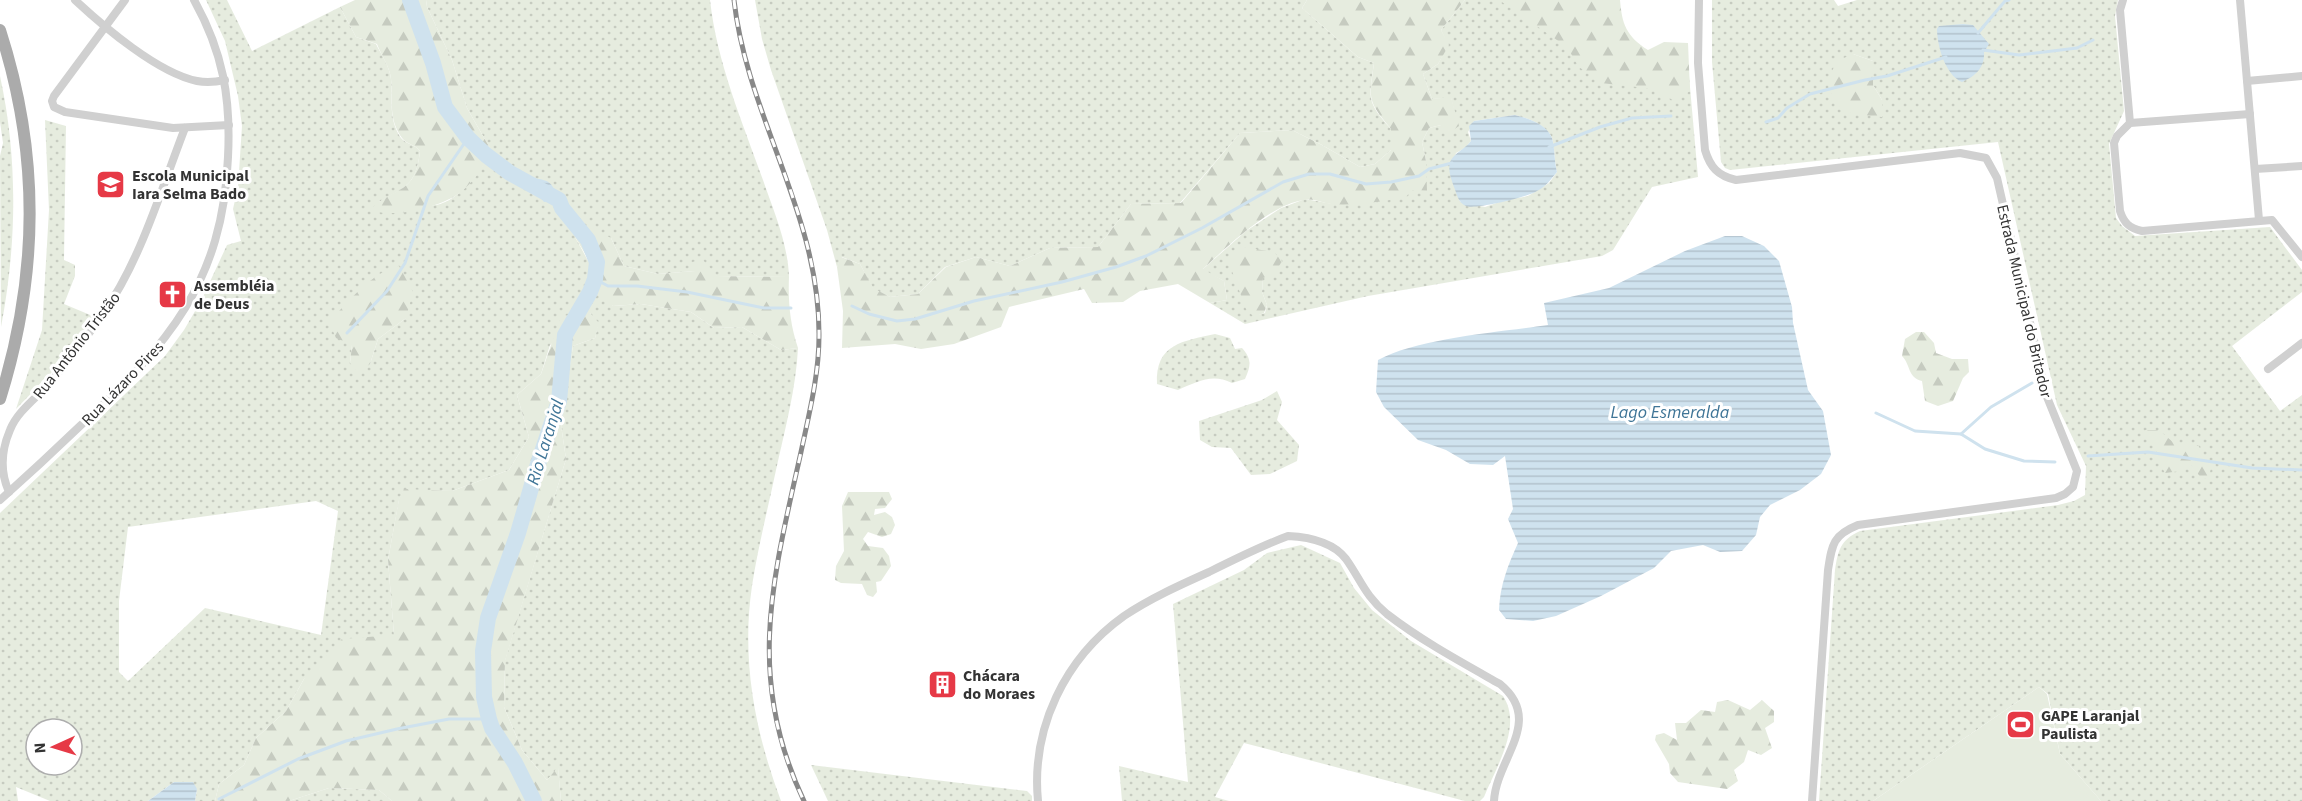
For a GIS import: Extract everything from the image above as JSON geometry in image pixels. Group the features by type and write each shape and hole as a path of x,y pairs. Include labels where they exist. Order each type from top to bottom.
{"main road":[{"path":"0,30 26,134 31,213 25,292 16,341 0,399"}],"street":[{"path":"75,0 105,26 149,57 185,77 200,82 225,80"},
{"path":"125,0 54,96 52,103 56,109 146,125 185,128 230,125"},
{"name":"Rua Lázaro Pires","path":"0,500 136,374 170,333 189,303 205,270 223,214 230,125 225,80 214,43 194,0"},
{"name":"Estrada Municipal do Britador","path":"1699,0 1698,63 1705,150 1708,162 1726,178 1736,180 1960,153 1986,158 1997,178 2047,397 2077,471 2073,486 2065,494 2056,498 1858,525 1839,535 1834,541 1828,570 1812,801"},
{"path":"2123,0 2120,10 2130,123"},
{"path":"2240,0 2259,220"},
{"path":"2247,81 2302,76"},
{"path":"2250,114 2130,123 2117,136 2114,143 2120,211 2123,220 2128,226 2142,231 2272,220 2302,257"},
{"name":"Rua Antônio Tristão","path":"9,492 2,470 9,431 16,419 48,385 77,348 120,288 134,261 185,128"},
{"path":"2255,169 2302,166"},
{"path":"2268,369 2302,344"},
{"path":"1038,801 1038,765 1046,721 1065,680 1092,644 1108,628 1145,603 1288,536 1313,540 1335,549 1345,558 1369,596 1388,614 1416,635 1500,684 1509,692 1518,708 1518,731 1493,800"}],"green space":[{"path":"206,0 227,0 252,51 340,7 356,37 376,44 390,74 394,124 401,138 420,151 413,178 403,188 379,202 436,205 453,198 469,184 491,150 467,108 452,60 427,7 426,0 710,0 724,69 780,228 789,277 717,276 696,271 658,274 624,266 611,238 575,237 613,306 641,304 691,312 714,328 742,327 781,350 798,348 793,394 757,557 749,614 749,668 757,722 781,801 561,801 558,768 547,780 522,750 504,707 505,660 566,459 561,425 573,346 595,338 598,324 590,313 550,345 541,374 517,395 529,437 509,470 452,491 404,490 399,500 388,560 394,635 304,679 286,711 256,738 244,765 219,784 215,801 195,801 197,789 174,782 148,801 50,801 16,787 18,801 0,801 0,513 165,356 201,301 227,245 241,241 233,209 238,187 242,126 238,96 225,41","holes":["406,318 378,339 370,364 350,363 352,345","316,501 338,511 321,635 205,608 128,681 119,672 119,601 128,527"]},
{"path":"355,0 426,0 427,7 452,60 467,108 491,150 482,167 461,192 430,207 391,213 370,210 409,183 418,165 420,151 404,140 395,124 390,75 377,44 356,37 340,7"},
{"path":"755,0 1307,0 1302,8 1358,57 1374,63 1371,99 1377,112 1391,129 1391,150 1375,164 1360,167 1292,130 1240,133 1180,203 1131,204 1098,247 1050,248 1010,266 976,257 945,267 918,294 890,297 873,289 860,264 842,257 837,267 827,230 771,70 762,39"},
{"path":"1307,0 1465,0 1441,30 1449,45 1438,64 1423,74 1432,99 1451,97 1459,126 1449,133 1441,125 1429,128 1422,142 1426,161 1427,191 1412,190 1405,198 1359,204 1331,204 1307,200 1291,203 1278,209 1250,228 1203,269 1224,281 1227,300 1210,303 1178,284 1140,291 1123,302 1092,303 1084,289 1009,307 1001,327 954,344 921,349 895,344 842,348 843,311 837,267 841,257 860,264 873,288 890,297 918,294 946,267 976,257 1010,266 1050,248 1098,247 1131,204 1181,203 1240,133 1292,130 1360,167 1375,164 1391,150 1391,129 1378,112 1372,99 1374,63 1358,57 1302,8"},
{"path":"1465,0 1516,0 1689,76 1698,177 1652,187 1613,250 1602,256 1368,296 1245,324 1210,303 1227,300 1224,281 1202,270 1246,231 1281,208 1305,199 1333,204 1426,161 1422,142 1429,128 1441,125 1458,126 1451,98 1432,99 1423,74 1438,64 1448,45 1441,30","holes":["1515,115 1536,122 1549,133 1553,142 1557,172 1549,183 1528,196 1485,207 1460,202 1450,172 1456,153 1471,141 1468,132 1474,121","1243,247 1263,278 1262,292 1267,305 1265,313 1254,316"]},
{"path":"1499,0 1620,0 1626,29 1648,50 1664,42 1688,43 1690,91 1674,101 1655,89 1601,83 1579,67 1567,47"},
{"path":"1712,0 1834,0 1838,6 1857,0 2118,0 2115,16 2124,111 2109,144 2116,218 2135,236 2270,227 2302,270 2302,292 2232,346 2280,411 2302,395 2302,801 2101,801 2060,754 2048,694 2039,687 1873,801 1819,801 1835,570 1844,542 1860,531 2074,501 2085,495 2086,466 2057,405 1998,142 1730,170 1725,168 1721,162 1712,62","holes":["1853,54 1873,61 1873,85 1882,100 1882,117"]},
{"path":"1853,54 1873,61 1873,85 1882,100 1882,117 1853,114 1840,107 1835,101 1827,81 1837,61"},
{"path":"0,76 10,138 13,201 10,264 1,327 0,156 3,143 0,122"},
{"path":"45,120 66,126 64,260 75,265 75,276 64,304 95,317 51,373 16,409 42,330 49,210"},
{"path":"588,226 611,238 624,266 658,274 695,271 692,262 703,260 717,276 789,277 790,313 798,348 781,350 742,327 714,328 691,312 641,304 613,306 588,280 590,262 575,237"},
{"path":"1243,247 1274,252 1282,261 1275,273 1263,278 1262,292 1267,305 1264,313 1254,317 1246,309 1229,263 1234,253"},
{"path":"399,266 413,292 406,318 378,339 370,364 358,373 350,363 352,345 336,338 329,322 370,281"},
{"path":"590,313 599,323 595,338 573,346 561,425 566,459 505,661 504,707 522,750 547,780 558,767 561,801 392,801 379,790 329,788 289,801 215,801 219,784 244,765 256,738 286,711 304,679 342,639 394,635 388,560 399,499 404,489 452,491 509,470 529,437 517,395 541,374 561,316"},
{"path":"1916,332 1924,332 1934,343 1936,353 1952,359 1968,359 1969,372 1963,378 1953,401 1938,406 1925,401 1922,381 1911,374 1902,356 1905,339"},
{"path":"1215,334 1230,338 1235,349 1242,348 1248,356 1250,363 1245,379 1232,383 1211,379 1178,390 1157,384 1161,360 1166,352 1182,342"},
{"path":"1277,391 1282,402 1277,420 1299,445 1297,461 1270,474 1251,475 1231,448 1212,447 1200,440 1199,421 1262,400"},
{"path":"2145,430 2159,430 2175,444 2198,445 2211,467 2209,478 2202,479 2191,465 2181,471 2165,473 2157,451"},
{"path":"848,492 889,492 892,499 885,508 875,509 874,515 885,512 892,517 895,525 891,534 882,537 868,532 863,539 868,546 883,548 889,556 891,566 881,581 876,582 877,592 873,597 867,595 862,584 841,583 835,580 836,566 844,551 842,506"},
{"path":"1301,545 1340,563 1354,588 1372,610 1411,641 1503,696 1510,720 1509,733 1501,760 1484,797 1480,801 1465,801 1244,743 1215,797 1229,801 1122,801 1119,766 1188,782 1173,604 1244,570 1267,553"},
{"name":"GAPE Laranjal Paulista","path":"2039,687 2047,694 2060,754 2101,801 1873,801"},
{"path":"1728,700 1750,710 1762,700 1774,711 1774,722 1765,728 1772,748 1761,755 1748,750 1744,762 1734,770 1738,781 1727,789 1678,782 1670,773 1669,764 1655,740 1656,735 1664,733 1677,740 1675,723 1686,723 1701,710 1715,712 1717,702"},
{"path":"811,765 1027,791 1032,796 1032,801 828,801"},
{"path":"329,788 379,790 392,801 289,801"}],"water":[{"path":"1973,25 1989,44 1979,70 1962,82 1951,73 1947,66 1940,51 1937,29 1939,26"},
{"path":"1515,115 1536,122 1549,133 1553,142 1557,172 1548,183 1532,194 1490,205 1471,207 1463,205 1459,201 1449,166 1453,157 1471,141 1469,126 1474,121"},
{"path":"510,173 544,180 552,186 559,200 544,202"},
{"name":"Lago Esmeralda","path":"1725,236 1742,236 1764,246 1779,261 1792,307 1793,323 1808,390 1823,411 1831,455 1821,474 1800,490 1770,505 1760,517 1756,535 1742,551 1720,552 1703,545 1671,551 1654,568 1601,596 1556,616 1533,621 1506,619 1499,610 1501,592 1518,543 1508,519 1513,509 1505,456 1493,465 1470,464 1446,450 1418,440 1384,407 1376,392 1378,360 1395,352 1437,341 1548,325 1544,303 1609,288 1685,251"},
{"path":"174,782 193,782 197,789 195,801 148,801"}],"waterway":[{"name":"Rio Laranjal","path":"410,0 433,63 445,107 468,138 486,155 510,173 559,200 562,208 588,240 597,262 595,279 590,292 565,335 559,401 518,533 488,618 483,651 484,697 492,728 515,763 534,801"},
{"path":"1978,33 2005,1 2009,0"},
{"path":"1983,50 2019,55 2077,48 2093,40"},
{"path":"1766,122 1778,118 1787,108 1810,94 1887,76 1946,57"},
{"path":"1549,147 1600,127 1632,118 1671,116"},
{"path":"347,333 387,291 405,263 428,196 468,138"},
{"path":"852,306 869,314 897,321 915,319 974,301 1062,282 1146,256 1202,228 1283,182 1309,174 1330,174 1366,184 1419,176 1429,169 1452,163"},
{"path":"595,279 608,286 637,286 687,292 764,308 791,308"},
{"path":"1961,434 1991,407 2032,383"},
{"path":"1876,413 1915,431 1961,434 1985,449 2024,461 2055,462"},
{"path":"2088,456 2148,452 2252,468 2302,470"},
{"path":"219,799 298,759 346,741 449,719 489,719"}],"railway":[{"path":"734,0 741,43 753,85 796,207 808,248 816,291 819,351 807,423 781,542 770,627 770,669 775,712 786,756 804,801"}],"place":[{"name":"Escola Municipal Iara Selma Bado","path":"111,184"},
{"name":"Assembléia de Deus","path":"173,294"},
{"name":"Chácara do Moraes","path":"942,684"},
{"name":"GAPE Laranjal Paulista","path":"2020,724"}]}
